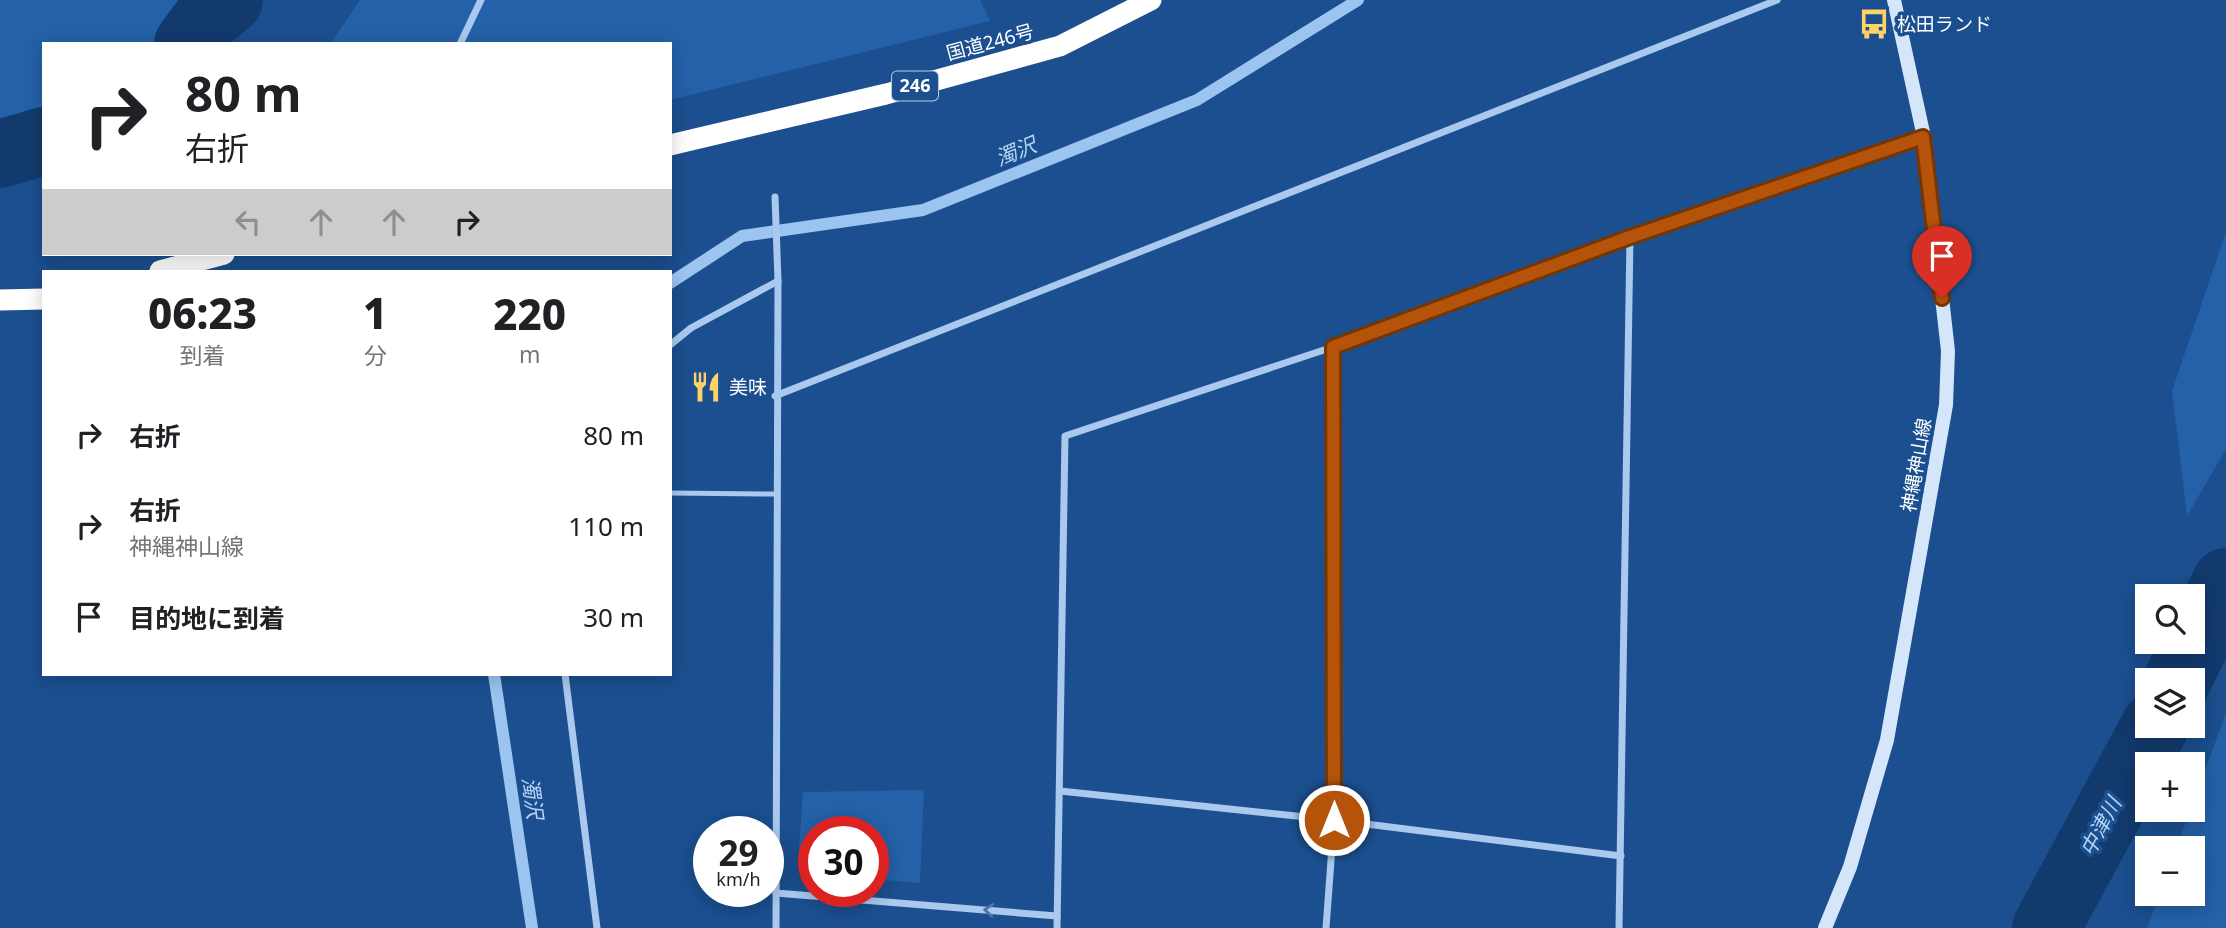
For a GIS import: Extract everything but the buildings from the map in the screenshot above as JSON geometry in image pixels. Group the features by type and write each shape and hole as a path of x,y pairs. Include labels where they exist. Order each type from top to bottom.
{"highway":[{"name":"国道246号","path":"672,145 886,94 1060,46 1151,0"},
{"path":"164,270 216,256"},
{"path":"0,300 42,299"}],"main road":[{"name":"神縄神山線","path":"1825,928 1850,867 1887,740 1946,405 1948,351 1923,137 1894,0"}],"street":[{"path":"461,42 481,0"},
{"path":"775,396 1777,0"},
{"path":"1057,928 1065,436 1333,347 1630,237 1923,137"},
{"path":"775,197 778,281 775,396 776,816"},
{"path":"1619,928 1630,237"},
{"path":"672,343 691,328 778,281"},
{"path":"1326,928 1334,820 1333,347"},
{"path":"565,676 597,928"},
{"path":"1060,791 1334,820 1621,856"},
{"path":"784,894 1057,916"},
{"path":"776,907 776,928"}],"lane":[{"path":"672,493 775,494"}],"shaded area":[{"path":"0,0 200,0 161,42 42,42 42,108 0,130"},
{"path":"360,0 980,0 990,21 672,100 672,42 331,42"},
{"path":"2226,232 2226,449 2187,516 2172,391"},
{"path":"2226,713 2226,928 2147,928 2155,906 2205,906 2205,836 2181,836 2186,822 2205,822 2205,770"},
{"path":"924,790 920,883 889,880 889,816 801,816 803,792"}],"waterway":[{"path":"189,42 208,17 229,0"},
{"name":"濁沢","path":"672,282 742,236 923,210 1197,100 1358,0"},
{"path":"0,154 42,142"},
{"name":"中津川","path":"2183,668 2226,582"},
{"name":"濁沢","path":"494,676 532,928"},
{"name":"中津川","path":"2046,928 2149,738"}],"place":[{"name":"松田ランド","path":"1874,24"},
{"name":"美味","path":"706,387"}],"route":[{"path":"1334,820 1333,347 1630,237 1923,137 1942,298"}]}
